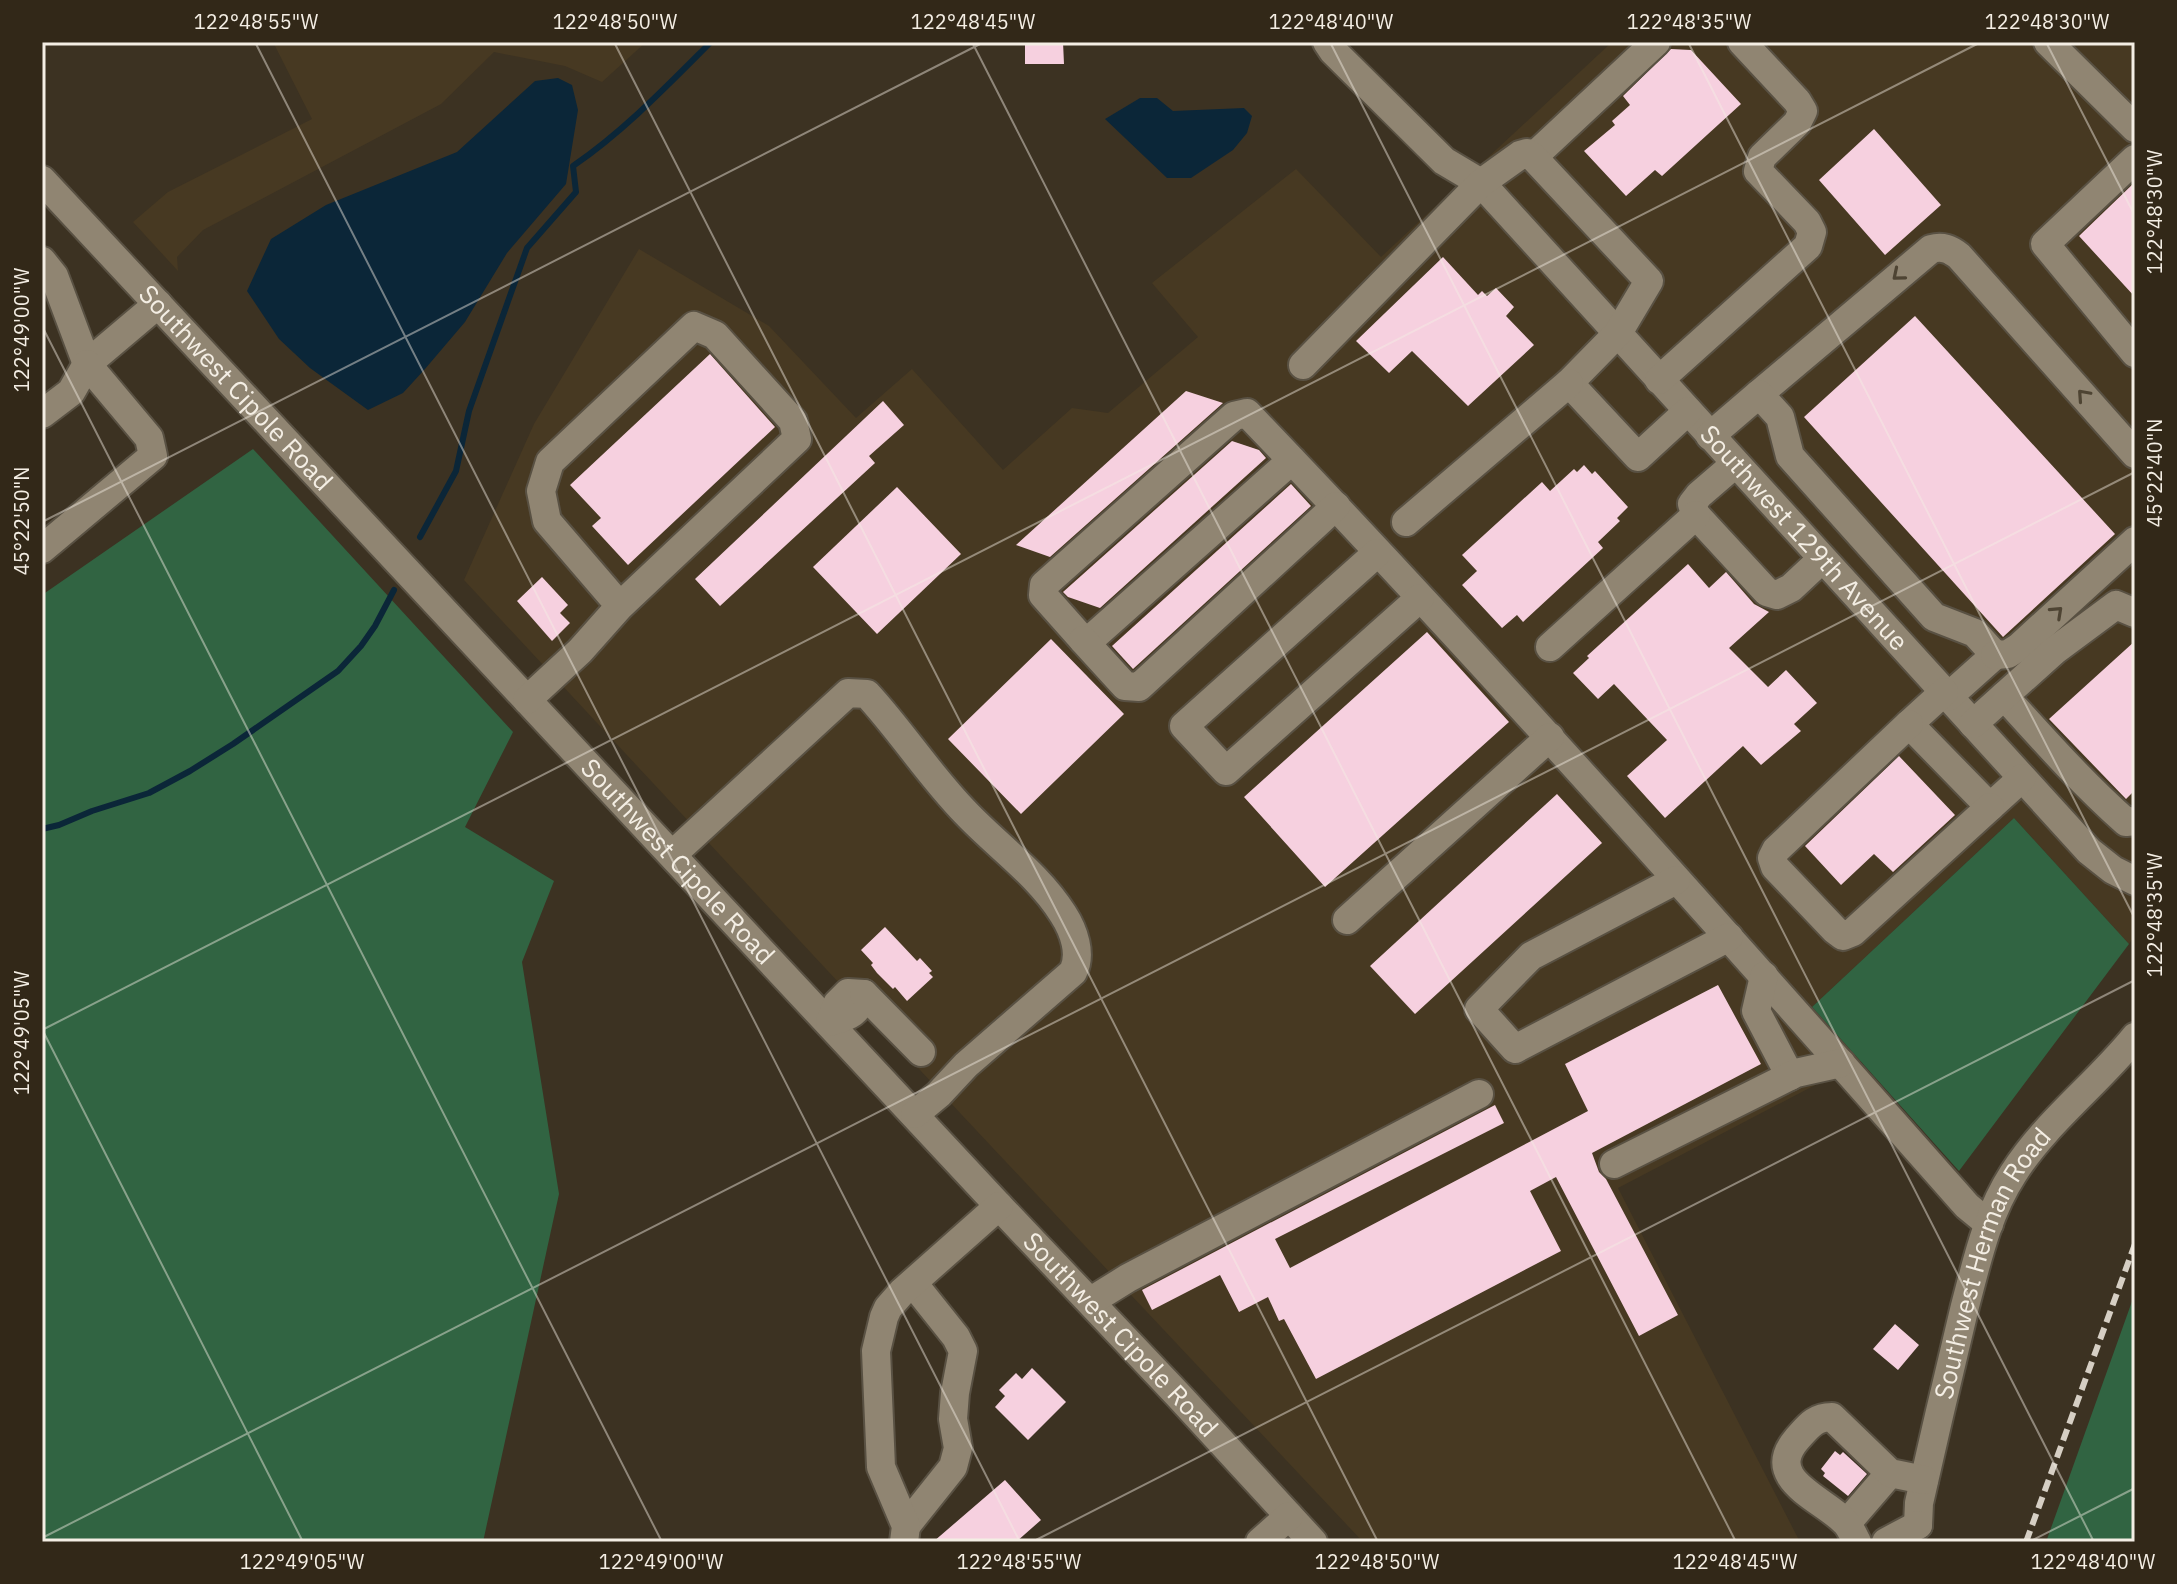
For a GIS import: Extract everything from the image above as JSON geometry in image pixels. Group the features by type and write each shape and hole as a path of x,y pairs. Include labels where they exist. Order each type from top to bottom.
{"street":[{"name":"Southwest 129th Avenue","path":"1327,42 1444,161 1481,183 2089,851 2113,870 2135,881"},
{"path":"1533,157 1656,42"},
{"path":"1659,380 1808,246 1812,232 1807,222 1758,171 1762,157 1797,123 1803,111 1742,42"},
{"path":"2048,42 2135,128"},
{"path":"1303,365 1481,183 1527,153 1649,281 1618,333 1569,383 1406,522"},
{"path":"2135,159 2045,244 2135,353"},
{"name":"Southwest Cipole Road","path":"42,180 1313,1542"},
{"path":"1710,436 1931,249 1938,247 1950,249 1959,256 2135,454"},
{"path":"42,261 54,276 87,364 149,438 153,456 42,549"},
{"path":"42,414 71,392 87,364 158,304"},
{"path":"527,700 580,651 620,606 797,439 793,421 715,335 694,326 550,462 541,491 547,521 620,606"},
{"path":"1569,383 1638,457 1688,411"},
{"path":"1759,394 1780,417 1790,456 1934,617 1975,633 1995,655"},
{"path":"1336,506 1139,687 1125,686 1043,595 1044,585 1234,416 1247,413 1336,506 1550,737 1967,1206 1989,1224"},
{"path":"1083,640 1093,637 1292,460"},
{"path":"1735,464 1692,504 1696,515 1767,592 1777,595 1791,588 1822,559"},
{"path":"1550,647 1696,515"},
{"path":"2022,778 1853,932 1843,936 1775,867 1772,858 1776,850 1909,724 1995,655 2008,654 2019,647 2135,541"},
{"path":"1377,553 1184,726 1226,771 1420,598"},
{"path":"1973,724 2054,651 2116,605 2135,613"},
{"path":"673,854 848,693 867,694 891,720 921,763 964,811 1040,884 1064,916 1075,941 1078,962 1073,972 915,1114"},
{"path":"2004,696 2104,802 2126,822 2135,821"},
{"path":"1909,724 1990,807"},
{"path":"1347,920 1550,737"},
{"path":"1676,880 1531,956 1479,1009 1515,1049 1729,937"},
{"path":"1764,976 1756,1011 1790,1076"},
{"path":"830,1022 849,1016 861,1006 864,994 921,1052"},
{"name":"Southwest Herman Road","path":"1925,1533 1919,1503 1924,1480 1979,1254 2002,1193 2013,1173 2047,1129 2135,1037"},
{"path":"1614,1164 1790,1076 1841,1063"},
{"path":"1091,1301 1128,1278 1479,1094"},
{"path":"905,1534 881,1467 876,1351 880,1326 888,1308 999,1206"},
{"path":"905,1534 953,1467 958,1448 953,1419 955,1393 963,1351 956,1337 913,1283"},
{"path":"1890,1473 1852,1532 1794,1482 1786,1470 1785,1459 1790,1448 1813,1422 1832,1417 1890,1473 1924,1480"},
{"path":"1260,1542 1289,1516"},
{"path":"1886,1542 1925,1533"}],"shaded area":[{"path":"273,42 646,42 602,82 565,66 494,52 441,104 203,230 177,257 178,271 133,222 168,192 312,119"},
{"path":"1612,42 2135,42 2135,935 2129,944 2014,818 1812,1007 1861,1061 1618,1188 1800,1542 1363,1542 464,580 534,424 639,249 769,326 856,418 912,369 1003,470 1072,408 1108,413 1198,337 1152,283 1296,169 1381,257"}],"green space":[{"path":"253,449 513,732 465,827 554,881 522,962 559,1194 483,1542 42,1542 42,595"},
{"path":"2014,818 2129,944 1959,1171 1812,1007"},
{"path":"2135,1293 2135,1542 2046,1542"}],"water":[{"path":"558,78 572,85 578,110 566,184 507,253 465,322 425,369 403,393 368,410 310,368 279,339 247,291 271,239 326,205 457,152 535,81"},
{"path":"1140,98 1157,98 1173,111 1244,108 1252,116 1247,133 1233,150 1191,178 1167,178 1105,119"}],"building":[{"path":"1025,42 1063,42 1064,64 1025,64"},
{"path":"1671,49 1691,50 1741,104 1662,176 1655,170 1626,196 1584,151 1615,125 1612,121 1630,105 1623,96"},
{"path":"1874,129 1941,205 1885,255 1819,180"},
{"path":"2135,182 2135,297 2079,236"},
{"path":"1443,257 1478,295 1482,291 1487,296 1496,288 1514,307 1506,316 1534,345 1468,406 1412,351 1389,373 1356,341"},
{"path":"1915,316 2115,534 2003,637 1804,417"},
{"path":"710,354 775,427 628,565 592,526 601,518 570,485"},
{"path":"1186,391 1223,403 1050,557 1016,545"},
{"path":"883,401 904,425 869,456 875,463 720,606 695,579"},
{"path":"1232,441 1259,450 1266,458 1100,608 1068,597 1063,592"},
{"path":"1584,465 1592,474 1595,471 1628,507 1617,518 1620,521 1598,542 1603,548 1523,622 1517,615 1502,628 1462,585 1477,571 1462,555 1542,482 1550,491 1574,469 1577,472"},
{"path":"1291,484 1311,506 1133,669 1112,646"},
{"path":"897,487 961,554 877,634 813,567"},
{"path":"1688,564 1709,588 1726,572 1754,604 1769,612 1729,648 1768,687 1786,670 1817,703 1794,724 1801,731 1761,765 1743,746 1665,818 1627,776 1667,740 1614,684 1598,699 1573,673 1589,658 1587,656"},
{"path":"542,577 568,605 560,613 570,623 552,641 517,601"},
{"path":"1427,632 1509,722 1325,887 1244,797"},
{"path":"1051,639 1124,714 1021,814 948,739"},
{"path":"2135,641 2135,790 2126,799 2049,719"},
{"path":"1899,756 1955,815 1893,872 1874,854 1841,885 1805,846"},
{"path":"1557,794 1602,843 1415,1014 1370,966"},
{"path":"885,927 917,961 920,958 932,971 929,973 933,977 907,1001 877,973 871,965 873,963 861,950"},
{"path":"1718,985 1761,1064 1592,1153 1599,1172 1606,1179 1678,1315 1639,1336 1556,1177 1530,1191 1561,1251 1316,1379 1284,1319 1279,1321 1268,1297 1239,1312 1220,1275 1152,1310 1142,1290 1495,1105 1504,1123 1275,1239 1290,1268 1588,1111 1565,1064"},
{"path":"1895,1324 1919,1345 1898,1370 1873,1349"},
{"path":"1032,1368 1066,1402 1028,1440 995,1407 1005,1396 999,1390 1016,1373 1022,1379"},
{"path":"1835,1451 1840,1455 1843,1452 1867,1474 1848,1496 1823,1476 1825,1473 1821,1469"},
{"path":"1005,1480 1041,1520 1016,1542 933,1542"}],"waterway":[{"path":"420,537 456,471 469,411 527,248 576,192 573,166 627,123 711,42"},
{"path":"42,829 149,793 233,744 338,671 375,626 394,590"}],"railway":[{"path":"2026,1542 2135,1244"}]}
